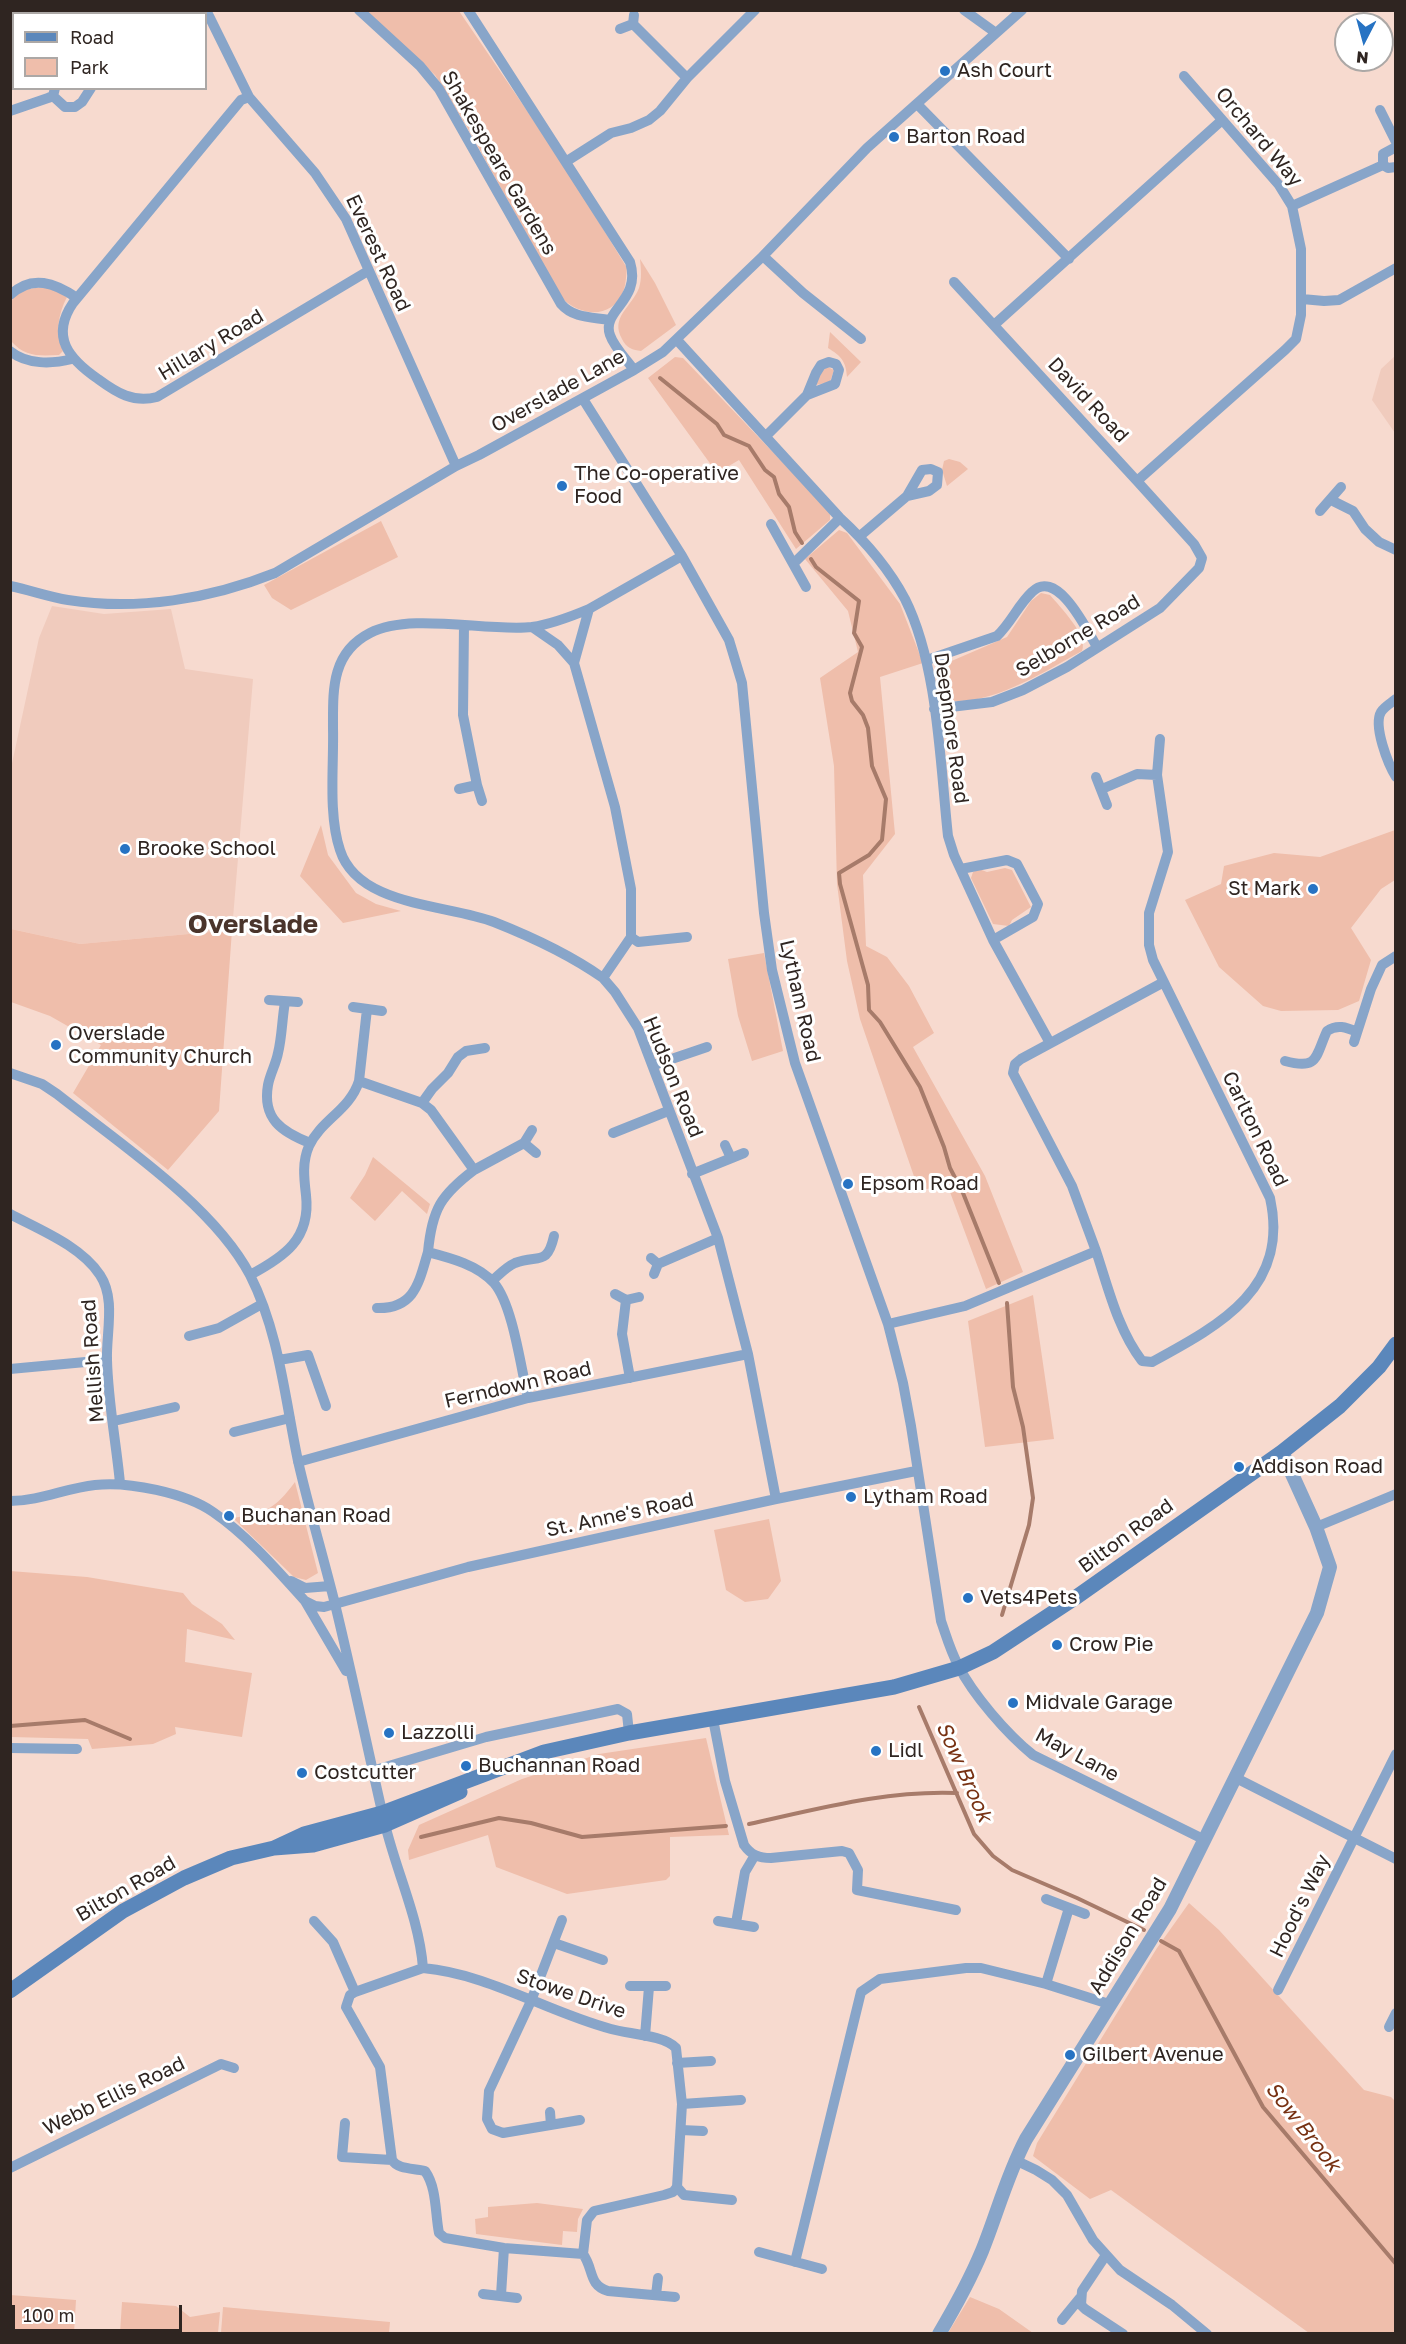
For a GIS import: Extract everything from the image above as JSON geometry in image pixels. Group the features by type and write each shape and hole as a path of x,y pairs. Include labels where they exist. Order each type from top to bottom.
{"main road":[{"name":"Bilton Road","path":"274,1848 304,1834 425,1809 544,1752 629,1733 894,1688 959,1668 993,1652 1076,1598 1282,1452 1340,1406 1379,1367 1395,1344"},
{"name":"Bilton Road","path":"10,1991 123,1911 174,1883 231,1857 274,1848 313,1845 383,1819"}],"street":[{"name":"Shakespeare Gardens","path":"359,10 420,66 439,89 565,309 579,316 609,320"},
{"path":"468,10 630,262 634,272 628,297 609,320 608,327 610,337 634,370"},
{"path":"567,162 611,133 649,120 755,10"},
{"path":"964,10 996,33"},
{"name":"Overslade Lane","path":"10,586 67,600 127,605 161,602 222,591 275,573 456,466 634,370 676,340 763,256 867,148 1022,10"},
{"name":"Everest Road","path":"207,12 249,97 322,182 346,219 456,466"},
{"path":"620,29 634,19 687,78"},
{"name":"Orchard Way","path":"1137,481 1296,339 1301,315 1301,249 1292,206 1280,185 1221,121 1184,76"},
{"path":"10,111 54,92 65,107 75,107 82,102 90,90"},
{"path":"10,351 32,361 55,362 72,359 64,343 63,326 68,310 241,100 249,97"},
{"path":"917,104 1069,259"},
{"path":"1380,110 1395,142"},
{"path":"994,325 1221,121"},
{"path":"1383,165 1383,154 1395,147"},
{"path":"1292,206 1383,165"},
{"path":"1383,165 1388,168 1395,167"},
{"path":"763,256 803,293 861,339"},
{"path":"1302,299 1324,302 1339,300 1395,268"},
{"name":"Hillary Road","path":"72,359 123,396 141,400 157,397 368,272"},
{"path":"10,295 28,284 43,282 57,285 77,298"},
{"name":"David Road","path":"954,282 1194,544"},
{"name":"Deepmore Road","path":"676,340 840,518 860,536 886,569 905,600 927,660 948,837 993,940 1050,1043"},
{"path":"766,436 807,394"},
{"name":"Lytham Road","path":"583,399 682,556 729,640 742,683 764,914 772,970 800,1077 870,1268 888,1324 903,1383 940,1620 959,1668"},
{"path":"1320,511 1341,487"},
{"path":"860,536 907,496"},
{"path":"1331,500 1353,511 1365,529 1379,542 1395,550"},
{"path":"794,563 840,518"},
{"path":"771,524 806,587"},
{"name":"Selborne Road","path":"934,709 992,702 1023,690 1067,667 1160,608 1199,568 1202,558 1194,544"},
{"path":"574,663 589,609 682,556"},
{"path":"927,660 997,636 1033,590 1043,586 1057,590 1072,606 1097,647"},
{"name":"Hudson Road","path":"589,609 559,621 532,627 398,624 382,627 359,641 335,676 333,692 335,829 340,852 352,870 369,885 388,896 494,922 564,953 603,978 624,1005 638,1028 654,1065 668,1111 718,1238 748,1354 776,1499"},
{"path":"464,625 463,715 482,801"},
{"path":"532,627 558,645 574,663 615,807 631,889 631,937 603,978"},
{"path":"1395,699 1382,710 1379,717 1384,753 1395,777"},
{"name":"Carlton Road","path":"1096,1251 1118,1316 1135,1353 1142,1361 1152,1362 1220,1321 1241,1303 1265,1270 1274,1240 1275,1226 1270,1198 1162,983 1149,945 1151,903 1168,852 1157,775 1160,739"},
{"path":"1102,789 1137,774 1157,775"},
{"path":"1096,777 1107,805"},
{"path":"459,789 477,785"},
{"path":"961,869 1007,860 1013,861 1017,864 1038,904 1033,916 993,940"},
{"path":"631,937 638,942 687,937"},
{"path":"1285,1061 1306,1065 1313,1062 1319,1054 1327,1031 1335,1027 1344,1027 1355,1037 1371,989 1382,965 1395,956"},
{"path":"888,1324 983,1299 1096,1251 1072,1186 1013,1073 1015,1064 1162,983"},
{"path":"269,1000 298,1002"},
{"path":"285,1002 278,1056 268,1084 268,1105 271,1117 278,1126 295,1138 310,1143"},
{"path":"353,1007 382,1011"},
{"path":"250,1275 280,1258 297,1240 304,1225 306,1201 304,1167 310,1143 350,1101 359,1081 367,1009"},
{"path":"423,1103 458,1057 471,1045 485,1047"},
{"path":"654,1065 706,1047"},
{"path":"10,1073 42,1084 57,1094 163,1178 224,1236 250,1275 262,1304 279,1360 298,1462 335,1605 383,1819 422,1946 423,1968 355,1992 350,1995 346,2007 380,2067 392,2160 394,2164 401,2167 425,2171 428,2176 439,2233 445,2238 504,2248 583,2254"},
{"path":"359,1081 423,1103 431,1110 474,1170"},
{"path":"612,1133 668,1111"},
{"path":"377,1308 391,1308 407,1299 414,1291 420,1280 428,1252 431,1223 440,1203 454,1185 474,1170 524,1143 532,1130"},
{"path":"524,1143 536,1153"},
{"path":"725,1145 731,1158"},
{"path":"692,1174 744,1153"},
{"name":"Mellish Road","path":"10,1214 65,1244 89,1262 105,1283 109,1313 107,1360 120,1483"},
{"path":"551,1252 554,1236"},
{"path":"654,1265 718,1238"},
{"path":"428,1252 456,1259 484,1274 492,1281 509,1315 528,1398"},
{"path":"492,1281 508,1267 518,1262 534,1260 551,1252"},
{"path":"551,1252 561,1257"},
{"path":"615,1294 626,1300 639,1298"},
{"path":"626,1300 622,1334 630,1378"},
{"path":"189,1336 219,1328 262,1304"},
{"path":"391,1308 394,1320"},
{"name":"Ferndown Road","path":"298,1462 528,1398 748,1354"},
{"path":"279,1360 308,1355 326,1406"},
{"path":"10,1369 107,1360"},
{"path":"114,1422 175,1407"},
{"path":"234,1432 290,1418"},
{"name":"Addison Road","path":"939,2334 960,2298 982,2252 1015,2160 1109,2004 1170,1909 1317,1613 1330,1567 1316,1527 1282,1452"},
{"name":"St. Anne's Road","path":"335,1605 468,1567 776,1499 916,1472"},
{"path":"10,1501 30,1501 93,1485 120,1483 168,1493 211,1511 238,1532 305,1601 351,1679"},
{"path":"1316,1527 1395,1494"},
{"path":"285,1578 305,1588 330,1586"},
{"path":"305,1601 315,1606 335,1605"},
{"name":"May Lane","path":"959,1668 1012,1738 1033,1755 1205,1840"},
{"path":"372,1771 486,1737 618,1709 627,1714 629,1733"},
{"path":"712,1719 725,1781 744,1845 755,1855 771,1858 842,1851 849,1853 858,1870 857,1890 956,1910"},
{"path":"10,1748 77,1749"},
{"name":"Hood's Way","path":"1278,1990 1395,1755"},
{"path":"1236,1778 1395,1859"},
{"path":"736,1923 746,1872 755,1855"},
{"path":"1046,1899 1085,1914"},
{"path":"1046,1984 1069,1908"},
{"path":"562,1920 531,2001 489,2091 487,2119 492,2130 503,2133 579,2120"},
{"path":"314,1921 333,1942 355,1992"},
{"path":"718,1921 754,1927"},
{"path":"554,1943 603,1960"},
{"name":"Stowe Drive","path":"423,1968 463,1975 590,2024 645,2036 673,2045 676,2048 682,2104 677,2187"},
{"path":"795,2262 861,1992 880,1979 981,1968 1046,1984 1109,2004"},
{"path":"630,1986 666,1986"},
{"path":"645,2036 649,1987"},
{"path":"1389,2027 1395,2013"},
{"path":"678,2063 711,2061"},
{"name":"Webb Ellis Road","path":"10,2168 221,2064 234,2068"},
{"path":"682,2104 741,2100"},
{"path":"550,2112 551,2125"},
{"path":"345,2123 342,2157 392,2160"},
{"path":"681,2130 703,2131"},
{"path":"1015,2160 1052,2180 1067,2195 1093,2240 1120,2270 1172,2305 1207,2333"},
{"path":"675,2297 608,2291 599,2288 595,2284 588,2261 583,2254 587,2220 594,2211 664,2195 673,2192 677,2187 684,2195 732,2200"},
{"path":"501,2295 504,2248"},
{"path":"759,2252 822,2269"},
{"path":"1062,2320 1080,2298 1082,2291 1106,2255"},
{"path":"656,2295 658,2278"},
{"path":"483,2295 517,2298"},
{"path":"1080,2298 1085,2309 1123,2334"}],"shaded area":[{"path":"1395,356 1395,433 1372,400 1381,369"},
{"name":"Brooke School","path":"52,606 104,614 171,609 185,669 253,679 232,930 80,944 11,929 11,768 39,638"}],"green space":[{"path":"366,11 459,11 564,165 627,268 623,292 611,307 603,311 586,311 577,309 562,298 467,127 435,75"},
{"path":"640,259 676,325 641,351 626,345 618,325 639,288"},
{"path":"49,287 67,297 61,310 59,324 59,338 63,351 59,355 27,353 11,341 12,300 16,294 23,291"},
{"path":"830,332 861,362 847,377 842,360 828,348"},
{"path":"675,357 683,358 830,512 830,520 796,549 739,460 717,473 648,378"},
{"path":"828,367 834,370 830,382 816,385 822,369"},
{"path":"949,459 960,462 968,469 947,486 942,470 944,461"},
{"path":"381,521 398,557 291,610 272,598 264,585"},
{"path":"839,530 847,533 900,604 923,663 880,677 895,834 863,875 866,946 887,957 909,986 934,1033 913,1047 985,1176 1023,1272 986,1289 947,1184 919,1191 860,1019 847,961 837,884 834,766 820,678 858,652 848,611 805,559"},
{"path":"1041,593 1050,595 1078,630 1083,645 1082,651 998,693 980,699 945,700 939,683 940,666 1007,637 1031,601"},
{"path":"321,825 328,855 356,893 376,904 401,911 343,923 300,876"},
{"path":"1395,830 1395,880 1381,889 1351,928 1371,960 1359,1001 1338,1010 1281,1011 1263,1006 1219,967 1185,900 1221,884 1224,866 1274,853 1320,857"},
{"path":"1005,868 1012,870 1031,907 1012,920 1009,926 993,924 971,878 973,872 979,869 987,872"},
{"path":"11,929 80,944 232,930 219,1111 168,1170 73,1093 101,1045 50,1016 11,1002"},
{"path":"764,953 783,1051 752,1061 738,1016 728,959"},
{"path":"373,1157 430,1204 427,1214 402,1191 375,1221 350,1198 365,1175"},
{"path":"1033,1295 1054,1439 985,1447 968,1321"},
{"path":"295,1482 318,1573 306,1580 294,1577 233,1518 269,1508 281,1499"},
{"path":"769,1519 781,1581 768,1599 745,1602 726,1590 714,1530"},
{"path":"10,1571 87,1577 183,1593 192,1604 222,1624 235,1640 187,1629 185,1662 252,1673 242,1737 175,1727 176,1734 153,1744 92,1749 88,1739 11,1737"},
{"path":"706,1738 729,1835 670,1837 670,1876 666,1880 567,1894 496,1867 488,1835 409,1860 408,1850 419,1825 522,1779 599,1754"},
{"path":"1189,1903 1219,1930 1364,2090 1391,2097 1395,2101 1395,2333 1309,2333 1111,2190 1090,2199 1033,2156 1037,2143 1157,1948"},
{"path":"537,2203 583,2209 578,2219 577,2232 563,2231 562,2245 476,2234 475,2219 488,2217 488,2207"},
{"path":"10,2295 76,2300 74,2333 11,2333"},
{"path":"970,2297 999,2309 1033,2333 948,2333"},
{"path":"122,2302 176,2306 190,2317 220,2312 218,2333 120,2333"},
{"path":"223,2307 390,2322 389,2333 221,2333"}],"waterway":[{"path":"660,378 717,424 724,435 749,446 765,470 774,477 779,494 789,507 795,532 802,543"},
{"path":"811,559 816,567 859,601 854,633 862,647 850,693 852,701 863,715 868,728 872,766 886,799 882,840 869,855 839,873 868,985 869,1010 880,1022 920,1087 950,1168 963,1193 999,1283"},
{"path":"1002,1615 1029,1525 1033,1498 1023,1427 1013,1387 1007,1303"},
{"name":"Sow Brook","path":"919,1707 974,1834 993,1856 1012,1870 1144,1930"},
{"path":"10,1726 85,1720 130,1739"},
{"path":"749,1824 826,1807 904,1794 957,1793"},
{"path":"421,1837 499,1818 531,1823 582,1837 726,1826"},
{"name":"Sow Brook","path":"1161,1941 1179,1951 1263,2107 1396,2264"}],"place":[{"name":"Ash Court","path":"945,71"},
{"name":"Barton Road","path":"894,137"},
{"name":"The Co-operative Food","path":"562,486"},
{"name":"Brooke School","path":"125,849"},
{"name":"St Mark","path":"1313,889"},
{"name":"Overslade Community Church","path":"56,1045"},
{"name":"Epsom Road","path":"848,1184"},
{"name":"Addison Road","path":"1239,1467"},
{"name":"Lytham Road","path":"851,1497"},
{"name":"Buchanan Road","path":"229,1516"},
{"name":"Vets4Pets","path":"968,1598"},
{"name":"Crow Pie","path":"1057,1645"},
{"name":"Midvale Garage","path":"1013,1703"},
{"name":"Lazzolli","path":"389,1733"},
{"name":"Lidl","path":"876,1751"},
{"name":"Buchannan Road","path":"466,1766"},
{"name":"Costcutter","path":"302,1773"},
{"name":"Gilbert Avenue","path":"1070,2055"}],"district":[{"name":"Overslade","path":"253,925"}]}
